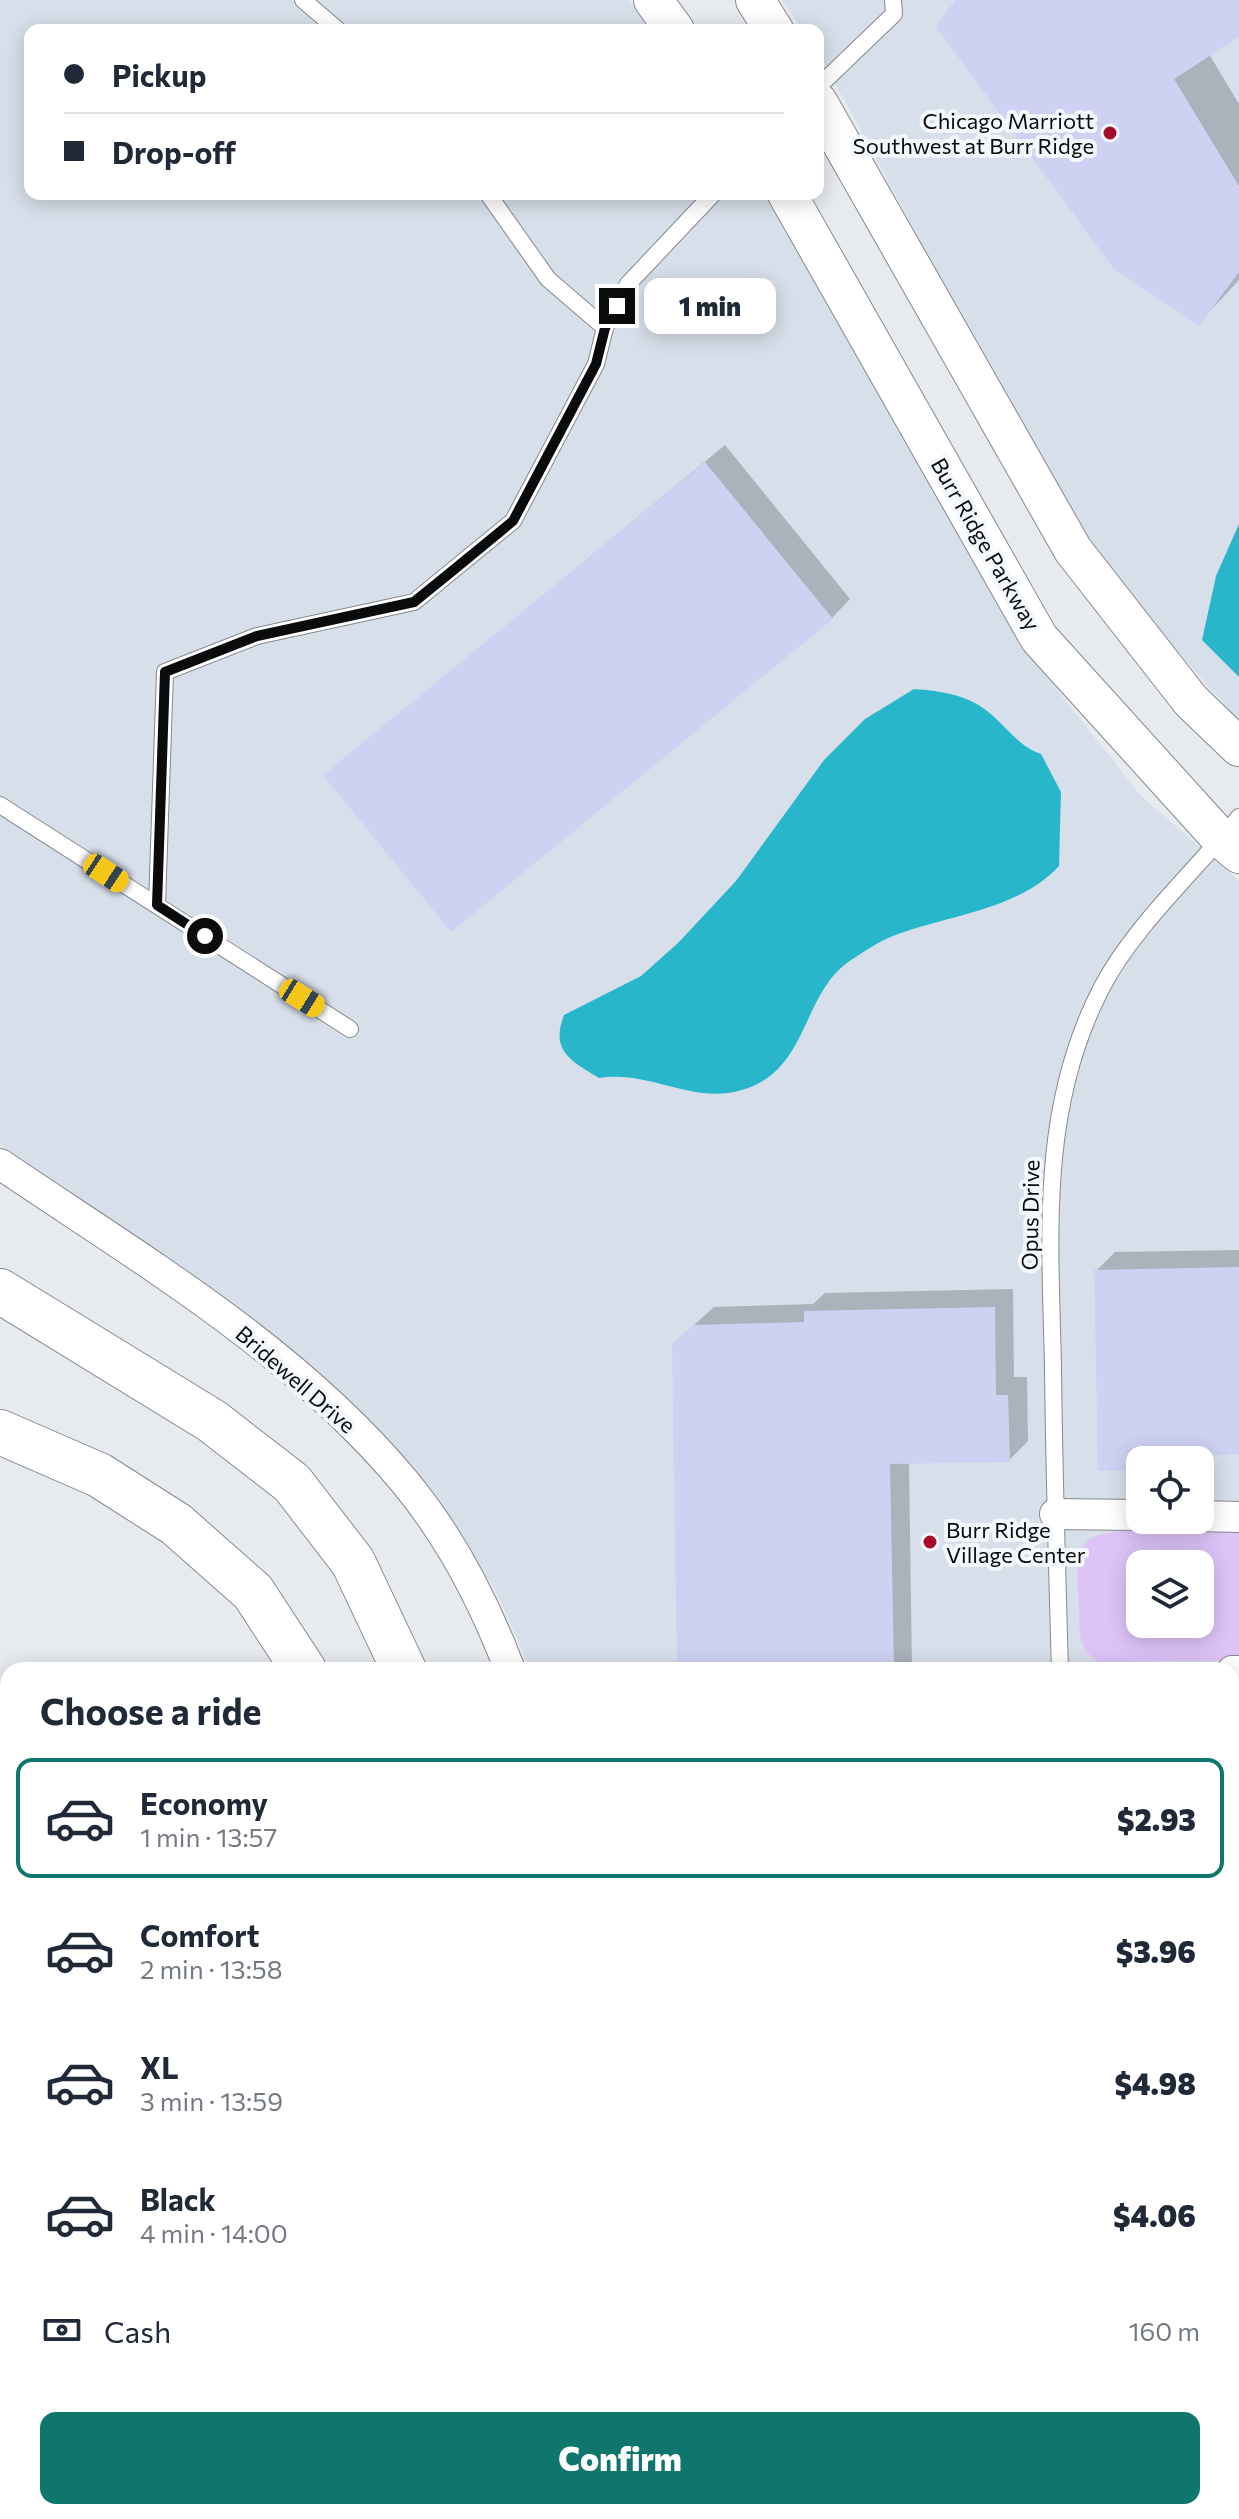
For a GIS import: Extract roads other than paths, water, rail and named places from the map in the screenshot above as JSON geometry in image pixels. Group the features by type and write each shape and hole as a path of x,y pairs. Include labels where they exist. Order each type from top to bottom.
{"highway":[{"path":"0,1291 212,1421 292,1483 353,1562 400,1662"},
{"path":"0,1432 99,1475 176,1524 253,1592 299,1662"}],"street":[{"path":"653,0 671,24"},
{"path":"755,0 770,24"},
{"path":"824,113 1073,550 1191,701 1239,747"},
{"name":"Burr Ridge Parkway","path":"790,200 1039,638 1233,837"},
{"name":"Bridewell Drive","path":"0,1164 213,1309 334,1408 404,1481 443,1537 482,1606 506,1662"},
{"path":"1055,1514 1126,1515"},
{"path":"1214,1516 1239,1517"}],"lane":[{"path":"303,0 331,24"},
{"path":"824,81 894,14 893,0"},
{"path":"492,200 548,279 605,328"},
{"path":"157,905 165,672 257,636 414,602 513,521 596,364 605,328 628,284 707,200"},
{"path":"0,805 350,1029"},
{"name":"Opus Drive","path":"1060,1662 1050,1193 1061,1093 1085,1023 1104,983 1138,936 1233,837"}],"water":[{"path":"1239,524 1239,677 1202,640 1216,576"},
{"path":"914,689 945,693 974,703 992,715 1020,742 1041,754 1061,792 1059,866 1024,893 981,910 893,936 851,960 823,990 785,1061 771,1075 753,1086 733,1092 694,1092 638,1079 599,1078 572,1060 560,1038 564,1015 641,976 678,943 736,881 824,760 865,719"}],"place":[{"name":"Chicago Marriott Southwest at Burr Ridge","path":"1110,133"},
{"name":"Burr Ridge Village Center","path":"930,1542"}]}
